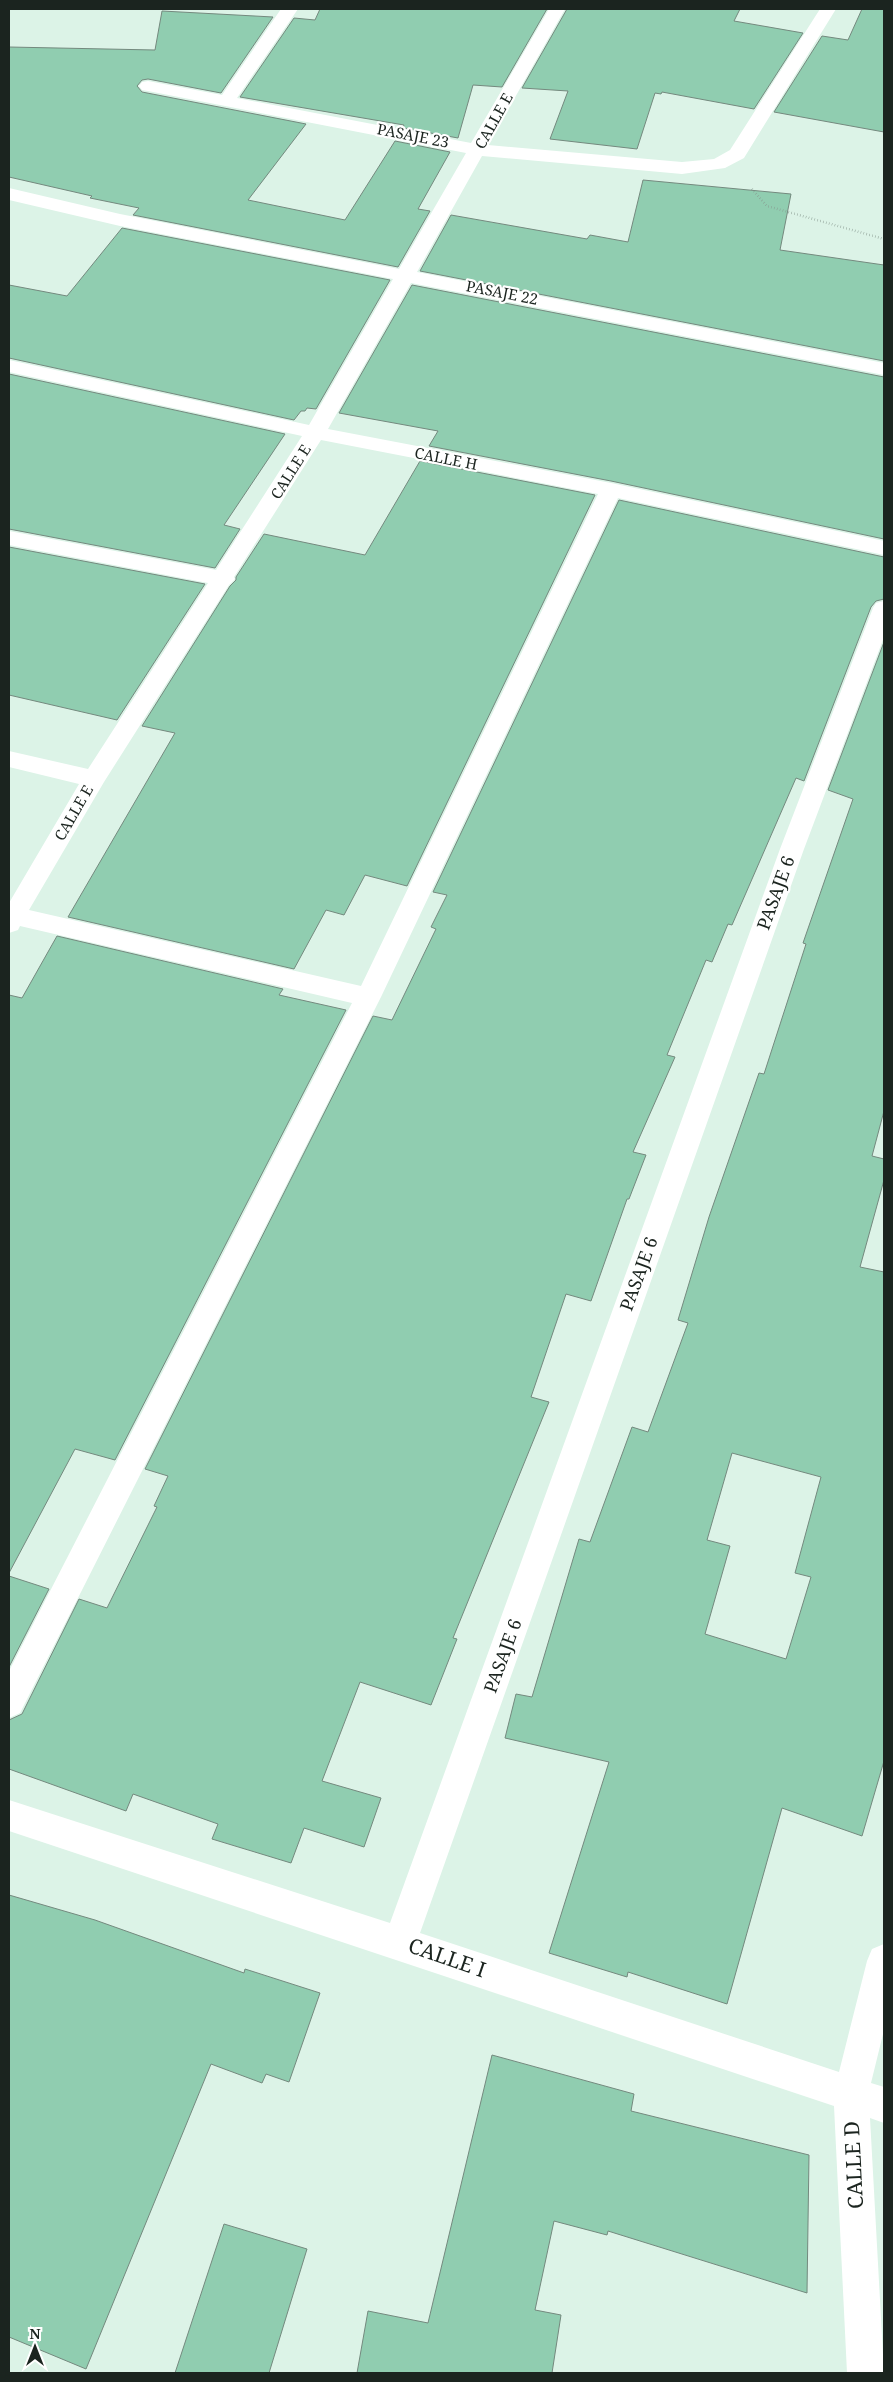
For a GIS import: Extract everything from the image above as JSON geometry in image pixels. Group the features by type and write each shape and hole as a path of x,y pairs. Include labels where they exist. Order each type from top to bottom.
{"street":[{"path":"227,100 289,9"},
{"name":"CALLE E","path":"11,920 94,779 224,580 315,433 408,275 557,9"},
{"name":"PASAJE 23","path":"148,86 479,150 682,168 718,164 737,154 828,9"},
{"name":"PASAJE 22","path":"9,194 120,220 408,275 884,370"},
{"name":"CALLE H","path":"9,366 315,433 611,490 884,548"},
{"path":"9,1702 368,997 611,490"},
{"path":"9,538 224,580"},
{"name":"PASAJE 6","path":"400,1943 792,849 884,608"},
{"path":"9,758 94,779"},
{"path":"11,920 368,997"},
{"name":"CALLE I","path":"9,1816 400,1943 884,2105"},
{"name":"CALLE D","path":"866,2373 850,2094 884,1961"}],"path":[{"path":"718,164 749,186 767,206 884,239"}],"building":[{"path":"320,9 547,9 502,87 473,85 458,138 403,128 404,125 240,97 294,18 315,20"},
{"path":"567,9 740,9 734,21 803,33 754,109 662,92 661,94 655,93 637,149 550,139 568,91 522,88"},
{"path":"862,9 884,9 884,132 774,112 822,36 848,40"},
{"path":"162,11 273,17 221,93 148,79 142,80 137,86 142,92 306,124 248,200 345,220 395,141 450,152 418,209 430,211 398,267 133,215 139,208 90,198 92,196 9,177 9,47 155,50"},
{"path":"643,180 791,194 780,250 884,265 884,361 420,271 451,215 587,239 590,235 628,242"},
{"path":"122,228 390,280 316,409 307,408 305,411 301,411 294,420 9,358 9,285 67,296"},
{"path":"412,285 884,377 884,539 611,481 429,446 438,431 339,413"},
{"path":"9,374 285,434 224,525 240,529 215,568 9,529"},
{"path":"420,461 595,495 407,886 365,875 344,915 326,910 294,969 68,917 175,733 142,726 264,534 365,555"},
{"path":"619,500 884,557 884,599 876,601 871,607 804,781 796,778 732,925 728,924 712,962 706,960 667,1055 675,1057 633,1152 646,1155 629,1199 627,1199 591,1301 566,1294 531,1397 549,1402 453,1638 457,1639 431,1705 360,1682 322,1781 381,1798 364,1847 304,1828 291,1863 212,1839 218,1824 133,1794 126,1811 9,1769 9,1720 22,1714 79,1599 107,1608 157,1507 154,1506 168,1476 145,1469 373,1016 392,1020 436,929 431,927 447,895 433,892"},
{"path":"9,547 205,584 117,720 9,695"},
{"path":"884,642 884,1111 872,1156 884,1159 884,1180 860,1267 884,1272 884,1761 862,1836 782,1808 727,2004 628,1972 627,1977 549,1953 609,1762 505,1738 516,1694 532,1697 579,1539 590,1542 632,1427 648,1432 688,1323 678,1320 709,1217 759,1073 764,1074 806,944 803,943 853,799 828,790","holes":["732,1453 821,1477 795,1573 811,1577 786,1659 705,1634 730,1546 707,1540"]},
{"path":"57,936 283,989 279,995 346,1010 115,1460 75,1449 9,1573 9,995 22,998"},
{"path":"9,1576 49,1589 9,1667"},
{"path":"9,1895 95,1920 244,1973 245,1969 320,1993 289,2082 266,2074 262,2083 211,2064 86,2369 9,2337"},
{"path":"492,2055 634,2094 631,2111 809,2155 807,2293 608,2231 607,2235 554,2221 535,2310 561,2315 552,2373 357,2373 368,2311 428,2323"},
{"path":"224,2224 307,2249 269,2373 175,2373"}]}
